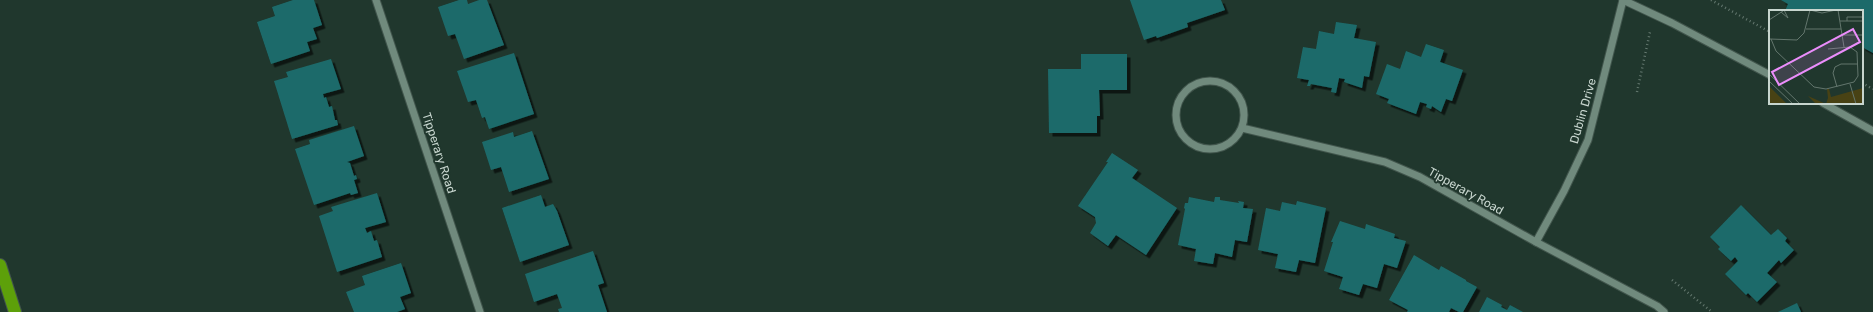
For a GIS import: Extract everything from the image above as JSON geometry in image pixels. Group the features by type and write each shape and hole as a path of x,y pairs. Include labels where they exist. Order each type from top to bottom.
{"highway":[{"path":"0,266 15,312"}],"street":[{"name":"Tipperary Road","path":"376,0 480,312"},
{"path":"1623,0 1769,74"},
{"name":"Dublin Drive","path":"1536,242 1564,191 1588,140 1623,0"},
{"path":"1211,80 1223,83 1233,89 1240,97 1244,108 1242,128 1236,138 1226,146 1215,150 1200,148 1189,143 1181,134 1175,118 1176,107 1181,96 1195,83 1211,80"},
{"path":"1825,104 1873,131"},
{"name":"Tipperary Road","path":"1242,128 1385,162 1420,177 1536,242 1657,306 1664,312"}],"path":[{"path":"1711,0 1769,31"},
{"path":"1637,92 1653,14"},
{"path":"1863,84 1873,89"},
{"path":"1672,280 1712,312"}],"building":[{"path":"293,0 314,0 322,25 313,28 317,39 307,42 310,51 271,64 257,22 275,16 272,7"},
{"path":"459,0 467,0 468,4 479,0 487,0 504,45 464,59 455,34 448,36 438,7"},
{"path":"1130,0 1221,0 1225,10 1187,23 1188,27 1157,38 1156,36 1144,40"},
{"path":"1781,0 1873,0 1873,53 1863,48 1863,10 1785,10 1788,4"},
{"path":"1336,22 1357,25 1354,38 1376,42 1369,77 1364,76 1362,88 1344,82 1345,79 1339,78 1336,93 1331,92 1332,88 1311,84 1310,86 1307,86 1309,80 1297,78 1303,47 1316,49 1319,31 1334,34"},
{"path":"1426,44 1444,50 1440,62 1463,70 1452,101 1446,99 1441,112 1432,106 1431,109 1426,107 1427,104 1420,102 1416,114 1387,103 1389,99 1376,94 1387,64 1400,69 1406,51 1421,57"},
{"path":"514,53 534,114 489,129 485,117 482,118 476,100 468,102 457,71"},
{"path":"1081,54 1127,54 1127,90 1099,90 1100,116 1097,116 1097,133 1049,133 1048,69 1081,69"},
{"path":"331,59 341,89 323,94 324,98 326,97 329,107 332,106 335,120 337,120 338,125 292,139 274,81 288,77 286,72"},
{"path":"354,126 364,156 347,162 350,163 354,176 356,175 357,179 354,180 358,193 351,195 350,193 314,205 295,149 310,144 309,140"},
{"path":"532,131 549,179 509,192 501,167 491,170 482,142 513,132 514,137"},
{"path":"1112,153 1138,170 1132,178 1177,208 1146,255 1116,235 1108,246 1090,233 1096,223 1095,217 1078,206 1108,162 1106,162"},
{"path":"377,193 386,222 365,228 367,233 371,231 374,241 377,240 382,257 337,272 319,216 333,211 331,207"},
{"path":"541,195 545,207 553,204 557,211 569,245 520,262 502,208"},
{"path":"1189,197 1214,202 1215,197 1220,197 1220,200 1239,203 1238,201 1244,202 1243,208 1253,209 1247,242 1235,240 1232,257 1215,253 1213,264 1194,261 1196,249 1178,245 1185,203 1188,203"},
{"path":"1297,201 1326,208 1315,263 1299,260 1296,272 1275,268 1278,254 1258,250 1266,208 1280,211 1282,202 1296,205"},
{"path":"1741,205 1771,235 1778,229 1787,238 1785,241 1794,250 1781,263 1779,260 1767,273 1777,282 1757,302 1748,293 1746,295 1725,274 1738,261 1735,257 1731,261 1718,249 1720,247 1710,237"},
{"path":"1340,221 1365,229 1366,224 1395,234 1394,238 1406,241 1397,268 1384,264 1377,288 1363,284 1359,295 1339,289 1343,277 1324,271 1333,242 1331,242"},
{"path":"593,251 604,283 598,285 607,312 559,312 558,309 562,308 557,294 534,302 525,274"},
{"path":"1414,255 1439,270 1441,266 1477,287 1463,312 1459,312 1451,308 1449,312 1407,312 1408,310 1389,300"},
{"path":"401,263 411,293 400,297 405,309 397,312 354,312 346,292 365,285 362,276"},
{"path":"1487,297 1502,305 1501,307 1507,310 1510,305 1523,312 1479,312"},
{"path":"1797,303 1801,312 1778,312"}]}
